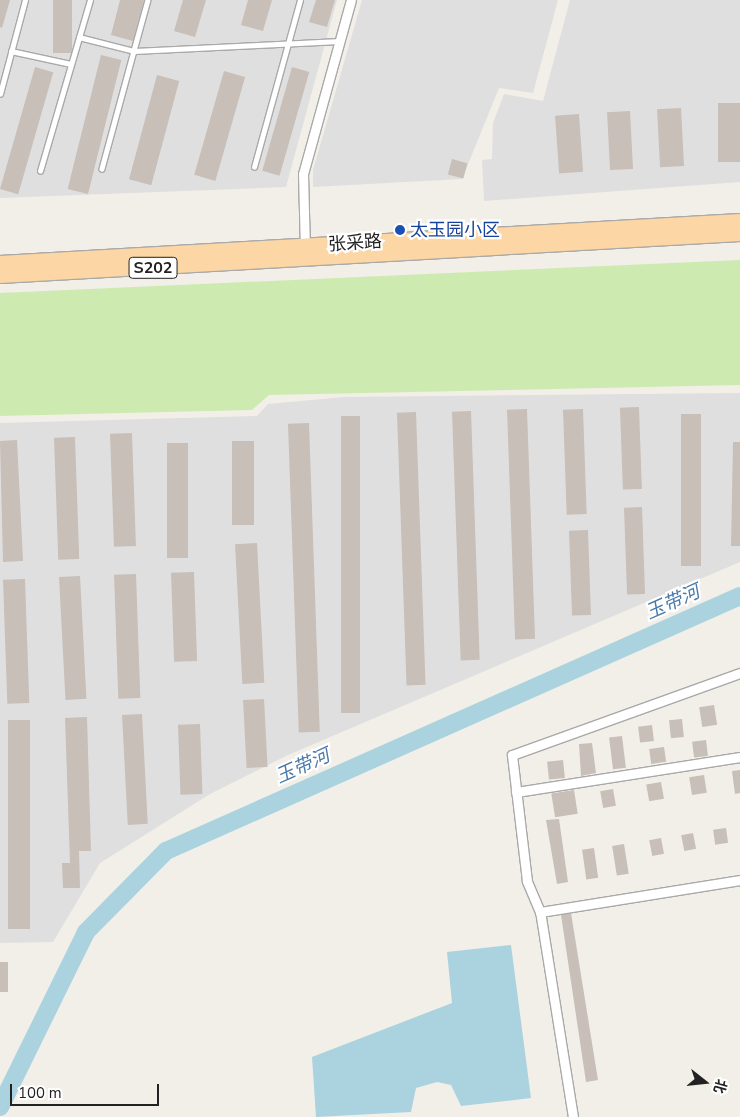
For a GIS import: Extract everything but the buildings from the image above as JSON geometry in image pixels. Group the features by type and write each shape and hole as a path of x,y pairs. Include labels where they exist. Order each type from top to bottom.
{"main road":[{"name":"张采路","path":"0,276 740,221"},
{"name":"张采路","path":"0,263 740,234"}],"street":[{"path":"305,252 303,174 351,0"},
{"path":"573,1117 540,912 527,880 512,755 740,673"},
{"path":"516,792 740,757"},
{"path":"540,912 740,880"}],"lane":[{"path":"0,94 25,0"},
{"path":"40,171 90,0"},
{"path":"102,169 148,0"},
{"path":"254,167 300,0"},
{"path":"79,36 134,52 340,41"},
{"path":"11,51 71,64"},
{"path":"0,71 6,73"}],"shaded area":[{"path":"0,0 337,0 286,187 0,198"},
{"path":"362,0 558,0 533,93 499,88 462,179 313,187 313,170"},
{"path":"570,0 740,0 740,182 484,201 482,160 492,159 493,123 504,94 543,101"},
{"path":"740,393 740,562 288,755 210,794 100,863 53,942 0,943 0,423 257,416 268,404 344,397"}],"green space":[{"path":"740,260 740,385 269,395 252,410 0,416 0,293"}],"water":[{"path":"511,945 531,1098 461,1106 451,1085 437,1082 416,1088 411,1112 316,1117 312,1057 452,1003 447,952"}],"waterway":[{"name":"玉带河","path":"0,1107 86,932 166,851 740,596"}],"place":[{"name":"太玉园小区","path":"400,230"}]}
